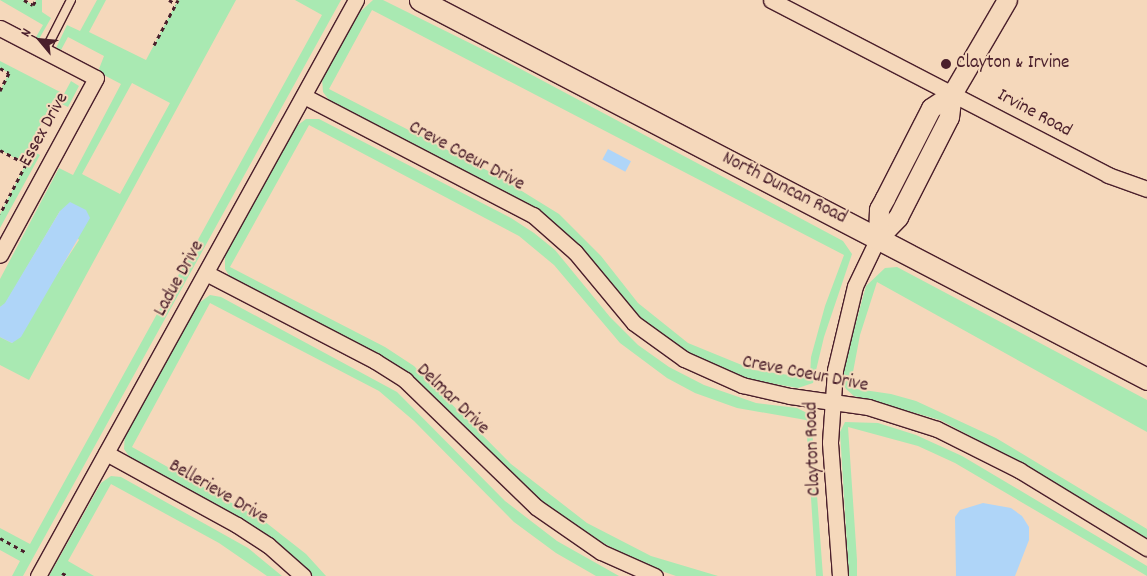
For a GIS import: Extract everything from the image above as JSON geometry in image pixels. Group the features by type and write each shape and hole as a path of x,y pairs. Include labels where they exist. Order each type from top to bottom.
{"main road":[{"name":"North Duncan Road","path":"420,0 1147,379"}],"street":[{"name":"Ladue Drive","path":"38,576 356,0"},
{"name":"Irvine Road","path":"771,0 1108,175 1147,189"},
{"path":"878,238 879,209 931,108 952,94 1007,0"},
{"path":"0,28 45,51"},
{"name":"Essex Drive","path":"0,255 96,78 45,51"},
{"name":"Creve Coeur Drive","path":"304,96 533,216 576,252 634,322 684,360 742,385 894,413 978,448 1147,548"},
{"name":"Clayton Road","path":"840,576 830,442 831,402 842,334 855,286 878,238"},
{"name":"Delmar Drive","path":"206,273 375,361 404,380 536,507 601,552 655,576"},
{"name":"Bellerieve Drive","path":"106,453 237,525 268,545 304,576"}],"lane":[{"path":"45,51 71,0"}],"path":[{"path":"24,0 33,5 36,0"},
{"path":"154,45 177,2 169,0"},
{"path":"0,68 9,73 0,91"},
{"path":"0,150 26,164 0,214"},
{"path":"0,538 25,552"},
{"path":"62,573 68,576"}],"green space":[{"path":"0,0 24,0 33,5 36,0 42,0 42,12 51,18 39,39 36,37 43,25"},
{"path":"97,0 106,0 89,32 146,60 178,0 236,0 29,380 0,365 0,337 12,343 79,240 60,211 5,304 0,307 0,279 59,168 73,175 121,84 102,74 99,69 104,56 68,37 61,50 56,48 67,25 80,31","holes":["132,83 170,103 120,194 82,174"]},
{"path":"295,0 341,0 23,576 12,576 20,561 0,550 0,528 30,544 322,15"},
{"path":"373,0 383,0 502,59 843,241 852,254 824,337 813,383 798,388 741,378 689,356 641,322 577,244 552,221 527,203 329,100 323,92 322,78 360,12","holes":["372,10 844,255 825,306 811,357 810,378 754,370 688,343 638,303 601,256 559,214 494,174 329,89"]},
{"path":"0,61 64,94 71,81 79,86 68,107 53,100 28,149 40,155 0,228 0,214 26,164 0,150 0,91 9,73 0,68"},
{"path":"306,119 319,119 511,218 534,233 555,250 610,317 638,345 669,367 704,385 756,403 797,408 811,415 823,576 816,576 806,420 737,408 695,393 667,378 620,343 554,265 519,236 309,125 230,267 385,347 414,366 511,464 587,523 651,556 718,576 676,576 650,567 583,533 513,479 424,387 401,369 230,277 225,269 225,254 294,128"},
{"path":"897,267 1147,400 1147,432 877,282 860,335 850,388 891,394 916,401 996,438 1147,529 1147,541 1006,455 940,420 854,396 846,389 842,381 844,366 866,286 885,268"},
{"path":"210,295 221,297 397,392 505,501 557,541 619,576 596,576 556,553 514,522 414,421 379,391 210,303 132,447 264,521 306,554 326,576 312,576 255,527 131,459 124,449 125,433 199,303"},
{"path":"845,422 878,423 916,435 962,456 1147,566 1147,576 955,463 918,446 848,427 857,560 857,576 849,576 840,432"},
{"path":"111,476 121,477 248,548 282,576 267,576 219,543 111,484 68,561 94,576 49,576 101,483"}],"water":[{"path":"608,149 631,161 625,172 602,160"},
{"path":"70,202 86,210 90,218 21,337 12,343 0,337 0,307 5,303 60,211"},
{"path":"983,503 1011,508 1022,516 1029,527 1029,540 1015,576 956,576 955,517 960,510"}],"place":[{"name":"Clayton & Irvine","path":"946,64"}]}
